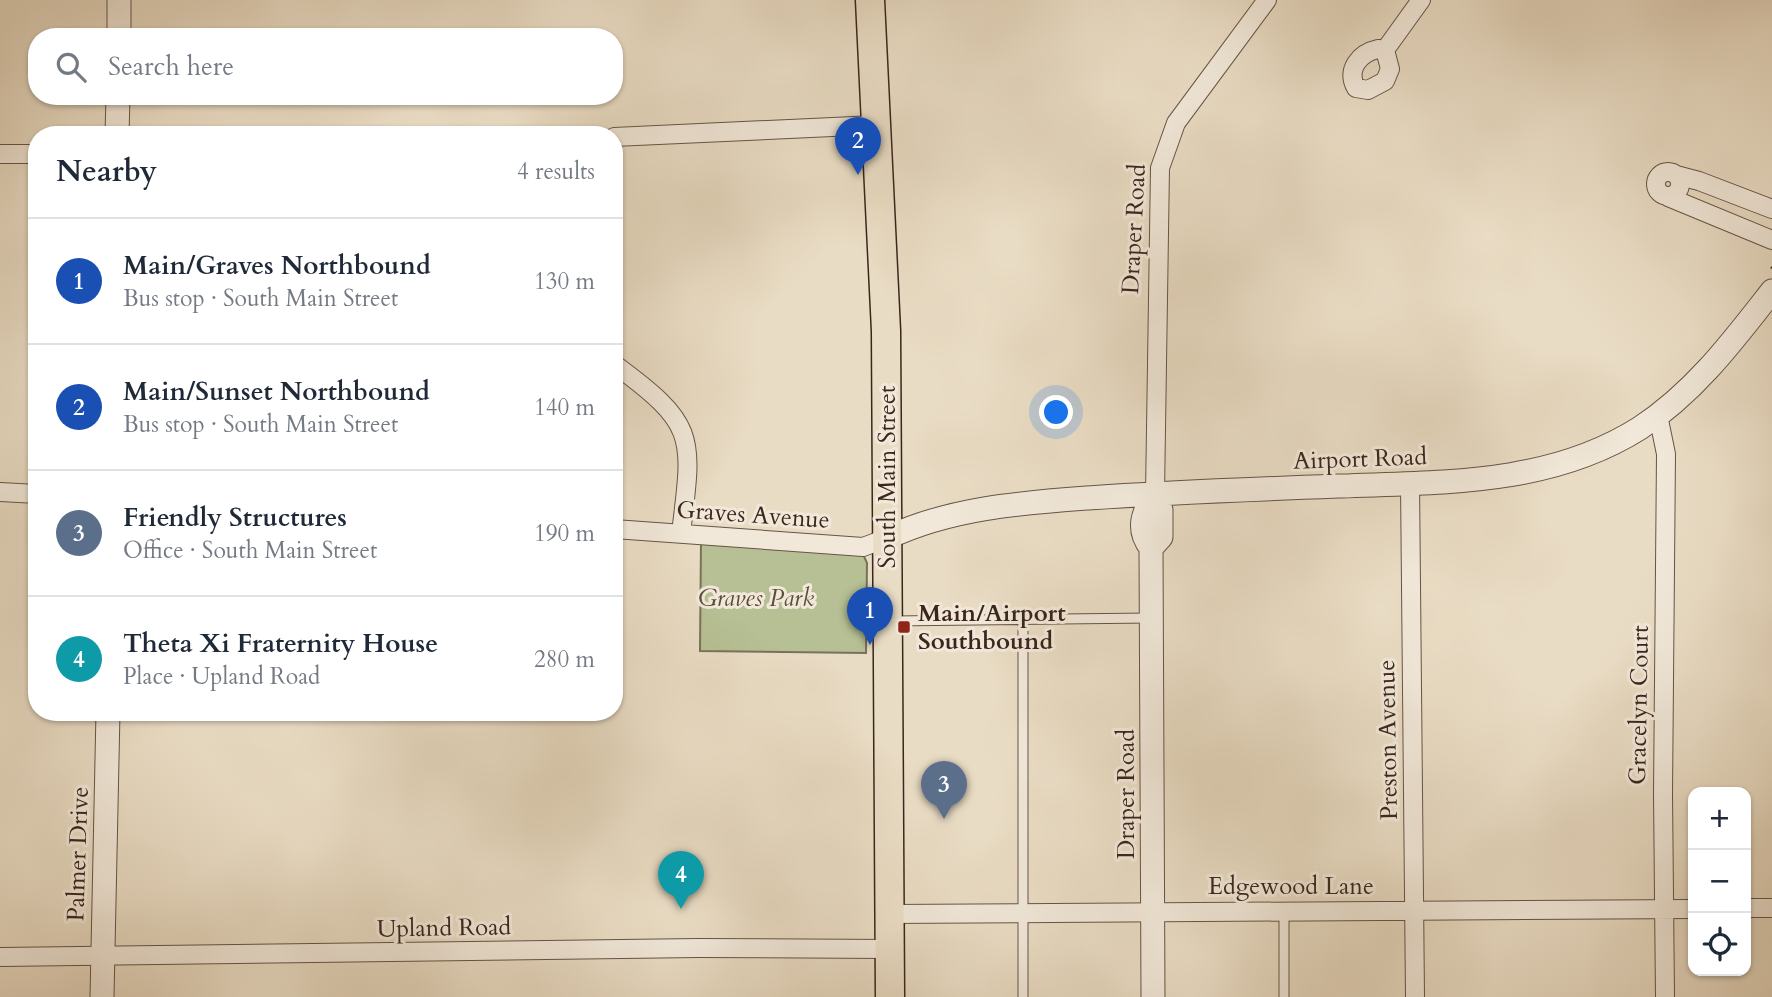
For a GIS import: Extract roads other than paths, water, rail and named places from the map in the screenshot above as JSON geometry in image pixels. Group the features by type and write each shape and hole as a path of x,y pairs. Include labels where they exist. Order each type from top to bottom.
{"main road":[{"name":"South Main Street","path":"870,0 886,331 890,997"}],"street":[{"path":"119,0 119,28"},
{"name":"Draper Road","path":"1153,997 1151,548 1143,537 1143,513 1155,494 1160,168 1176,123 1267,0"},
{"path":"1385,50 1420,0"},
{"path":"117,126 118,105"},
{"path":"623,137 876,125"},
{"path":"0,154 28,154"},
{"path":"1772,209 1699,180 1667,172 1656,180 1657,190 1668,197 1772,240"},
{"name":"Airport Road","path":"887,538 917,524 1014,504 1155,494 1499,478 1544,469 1608,445 1658,415 1704,373 1772,291"},
{"path":"623,372 677,419 685,435 689,453 681,533"},
{"name":"Gracelyn Court","path":"1658,415 1666,454 1665,997"},
{"name":"Preston Avenue","path":"1410,483 1415,997"},
{"path":"0,492 28,494"},
{"name":"Graves Avenue","path":"623,530 863,547 887,538"},
{"name":"Palmer Drive","path":"102,997 108,721"},
{"path":"1751,908 1772,908"},
{"name":"Edgewood Lane","path":"889,914 1023,911 1688,909"},
{"name":"Upland Road","path":"0,957 698,948 889,949"}],"lane":[{"path":"888,621 1151,618"},
{"path":"1023,619 1023,997"},
{"path":"1284,910 1284,997"}],"place":[{"name":"Main/Sunset Northbound","path":"858,175"},
{"name":"Main/Airport Southbound","path":"904,627"},
{"name":"Main/Graves Northbound","path":"870,645"},
{"name":"Friendly Structures","path":"944,819"},
{"name":"Theta Xi Fraternity House","path":"681,909"}],"park label":[{"name":"Graves Park","path":"756,598"}]}
